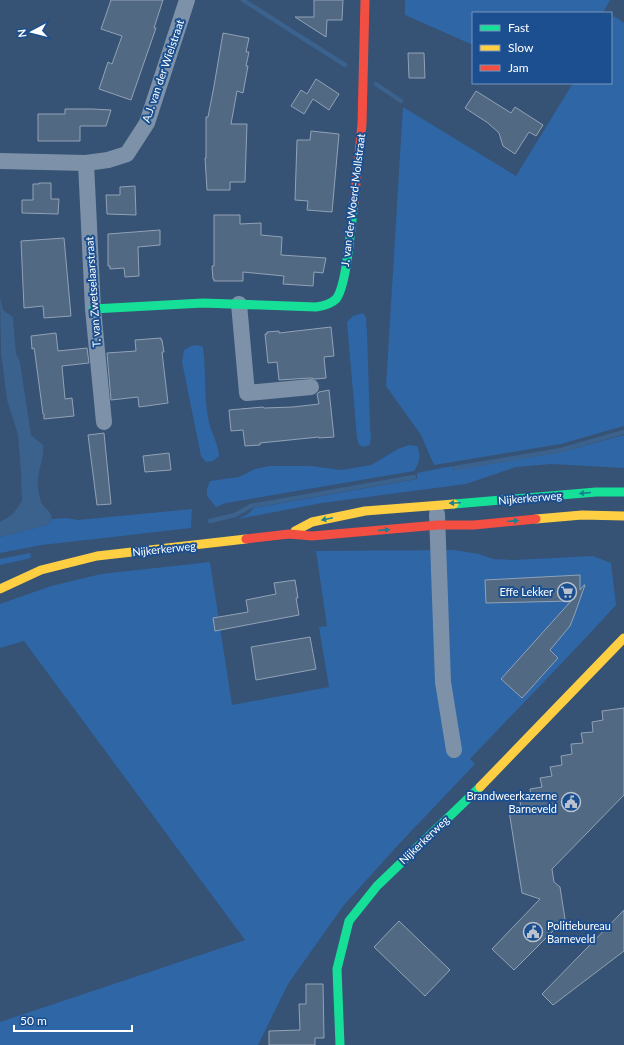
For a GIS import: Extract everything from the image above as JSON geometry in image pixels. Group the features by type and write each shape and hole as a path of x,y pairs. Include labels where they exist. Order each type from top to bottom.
{"street":[{"name":"A.J. van der Wielstraat","path":"0,161 86,163 108,160 127,154 147,123 187,0"},
{"name":"J. van der Woerd-Mollstraat","path":"93,309 203,303 316,307 331,304 340,294 344,281 362,124 365,0"},
{"name":"T. van Zwetselaarstraat","path":"86,163 93,309 104,422"},
{"path":"239,304 247,393 311,387"},
{"name":"Nijkerkerweg","path":"289,534 312,522 365,511 596,492 624,492"},
{"path":"437,504 443,682 454,750"},
{"name":"Nijkerkerweg","path":"7,576 40,570 97,556 289,534 312,536 438,525 474,525 582,515 622,515"},
{"name":"Nijkerkerweg","path":"0,589 40,570"},
{"name":"Nijkerkerweg","path":"340,1045 337,969 349,921 377,886 487,780 624,638"}],"shaded area":[{"path":"405,0 610,0 604,12 472,12 472,45 405,15"},
{"path":"614,16 624,23 624,426 561,444 434,465 421,435 386,386 403,107 516,176 572,84 612,84 612,19"},
{"path":"0,297 3,310 13,317 16,354 20,362 31,435 43,445 43,455 38,477 38,489 42,504 49,512 52,519 47,525 0,537 0,522 13,514 22,501 18,434 7,400 1,352"},
{"path":"363,313 366,318 367,333 371,437 370,445 363,447 359,445 357,438 347,322 353,316"},
{"path":"198,345 203,347 208,418 219,452 219,456 213,461 206,462 201,456 182,362 184,350 191,346"},
{"path":"624,435 624,468 551,464 516,467 466,484 322,503 238,519 248,514 254,508 417,479 417,473 452,466 454,470 562,452"},
{"path":"409,445 417,446 419,452 419,462 414,471 226,503 216,507 207,496 210,481 239,477 255,469 270,466 311,466 341,470 371,465 398,449"},
{"path":"192,509 191,528 42,545 0,553 0,537 47,525 52,519 67,518 78,520"},
{"path":"454,550 479,554 493,559 513,560 593,556 611,563 616,605 470,759 475,764 399,844 344,905 288,984 258,1045 0,1045 0,1022 245,940 24,641 0,648 0,604 51,586 101,574 210,562 232,705 329,687 319,627 327,626 316,551"},
{"path":"30,553 31,558 0,565 0,559"}],"building":[{"path":"111,0 163,0 154,28 156,28 131,100 99,89 108,62 112,64 122,36 101,29"},
{"path":"314,0 343,0 342,20 327,20 326,37 295,17 314,17"},
{"path":"223,33 249,38 246,52 249,52 246,66 248,66 243,93 237,91 231,124 247,124 245,182 230,182 230,190 207,190 205,158 206,117 208,117"},
{"path":"408,53 424,53 425,78 409,78"},
{"path":"316,79 339,94 329,110 313,99 304,114 291,106 301,90 307,94"},
{"path":"476,91 511,113 515,107 543,125 536,136 529,132 515,154 503,146 499,133 488,123 465,108"},
{"path":"65,109 111,110 106,126 80,126 80,141 38,141 38,114 65,114"},
{"path":"311,131 339,134 332,212 307,210 308,201 295,200 297,140 310,140"},
{"path":"51,183 51,199 59,199 58,214 22,213 22,200 33,200 33,184"},
{"path":"135,186 136,215 107,214 106,195 120,195 120,187"},
{"path":"214,215 240,215 240,224 261,223 261,235 282,237 281,255 326,258 323,273 314,272 313,286 283,284 284,276 243,272 243,281 214,281 212,266 214,266"},
{"path":"160,230 160,245 138,247 139,276 125,277 124,268 110,269 110,266 108,266 108,234"},
{"path":"64,238 71,316 44,318 43,306 24,308 21,241"},
{"path":"331,327 334,356 324,357 326,378 279,380 277,362 268,363 265,334 267,334 267,332 279,331 279,333"},
{"path":"56,333 58,351 87,348 89,363 62,366 65,399 72,398 74,416 44,419 31,336"},
{"path":"161,338 164,352 162,352 168,403 139,407 138,397 111,400 107,353 136,351 135,340"},
{"path":"329,390 334,437 319,437 245,446 243,430 231,431 229,410 263,407 293,407 319,404 317,394 319,392"},
{"path":"104,433 111,504 97,505 88,435"},
{"path":"169,453 171,470 145,472 143,456"},
{"path":"580,575 580,590 585,585 570,626 550,650 558,658 522,698 501,679 571,601 486,603 485,580"},
{"path":"295,580 299,615 215,631 213,618 248,612 246,600 276,594 274,583"},
{"path":"310,637 316,669 256,680 251,647"},
{"path":"624,708 624,795 552,869 554,882 560,887 565,919 514,970 492,949 540,899 522,893 509,811 521,810 520,800 531,799 530,789 542,787 540,778 552,776 550,767 562,765 561,756 572,754 571,744 583,743 581,733 593,732 592,722 603,720 602,711"},
{"path":"624,910 624,951 553,1005 542,994"},
{"path":"399,921 450,970 425,996 374,947"},
{"path":"306,984 323,984 324,1038 315,1038 315,1045 269,1045 269,1031 300,1030 299,1004 306,1004"}],"waterway":[{"path":"243,0 345,65"},
{"path":"376,84 401,101"},
{"path":"455,468 561,450 624,432"},
{"path":"210,521 235,515 251,506 414,477"}],"traffic: fast":[{"path":"93,309 203,303 316,307 334,301 340,292 346,268 354,203"},
{"path":"454,504 596,492 624,492"},
{"path":"340,1045 337,969 349,921 377,886 480,787"}],"traffic: slow":[{"path":"295,531 312,522 365,511 454,504"},
{"path":"536,519 582,515 624,516"},
{"path":"0,589 41,570 97,556 246,539"},
{"path":"480,787 624,638"}],"traffic: jam":[{"path":"354,203 362,124 365,0"},
{"path":"246,539 289,534 312,536 438,525 474,525 536,519"}],"place":[{"name":"Effe Lekker","path":"567,592"},
{"name":"Brandweerkazerne Barneveld","path":"571,802"},
{"name":"Politiebureau Barneveld","path":"533,932"}]}
